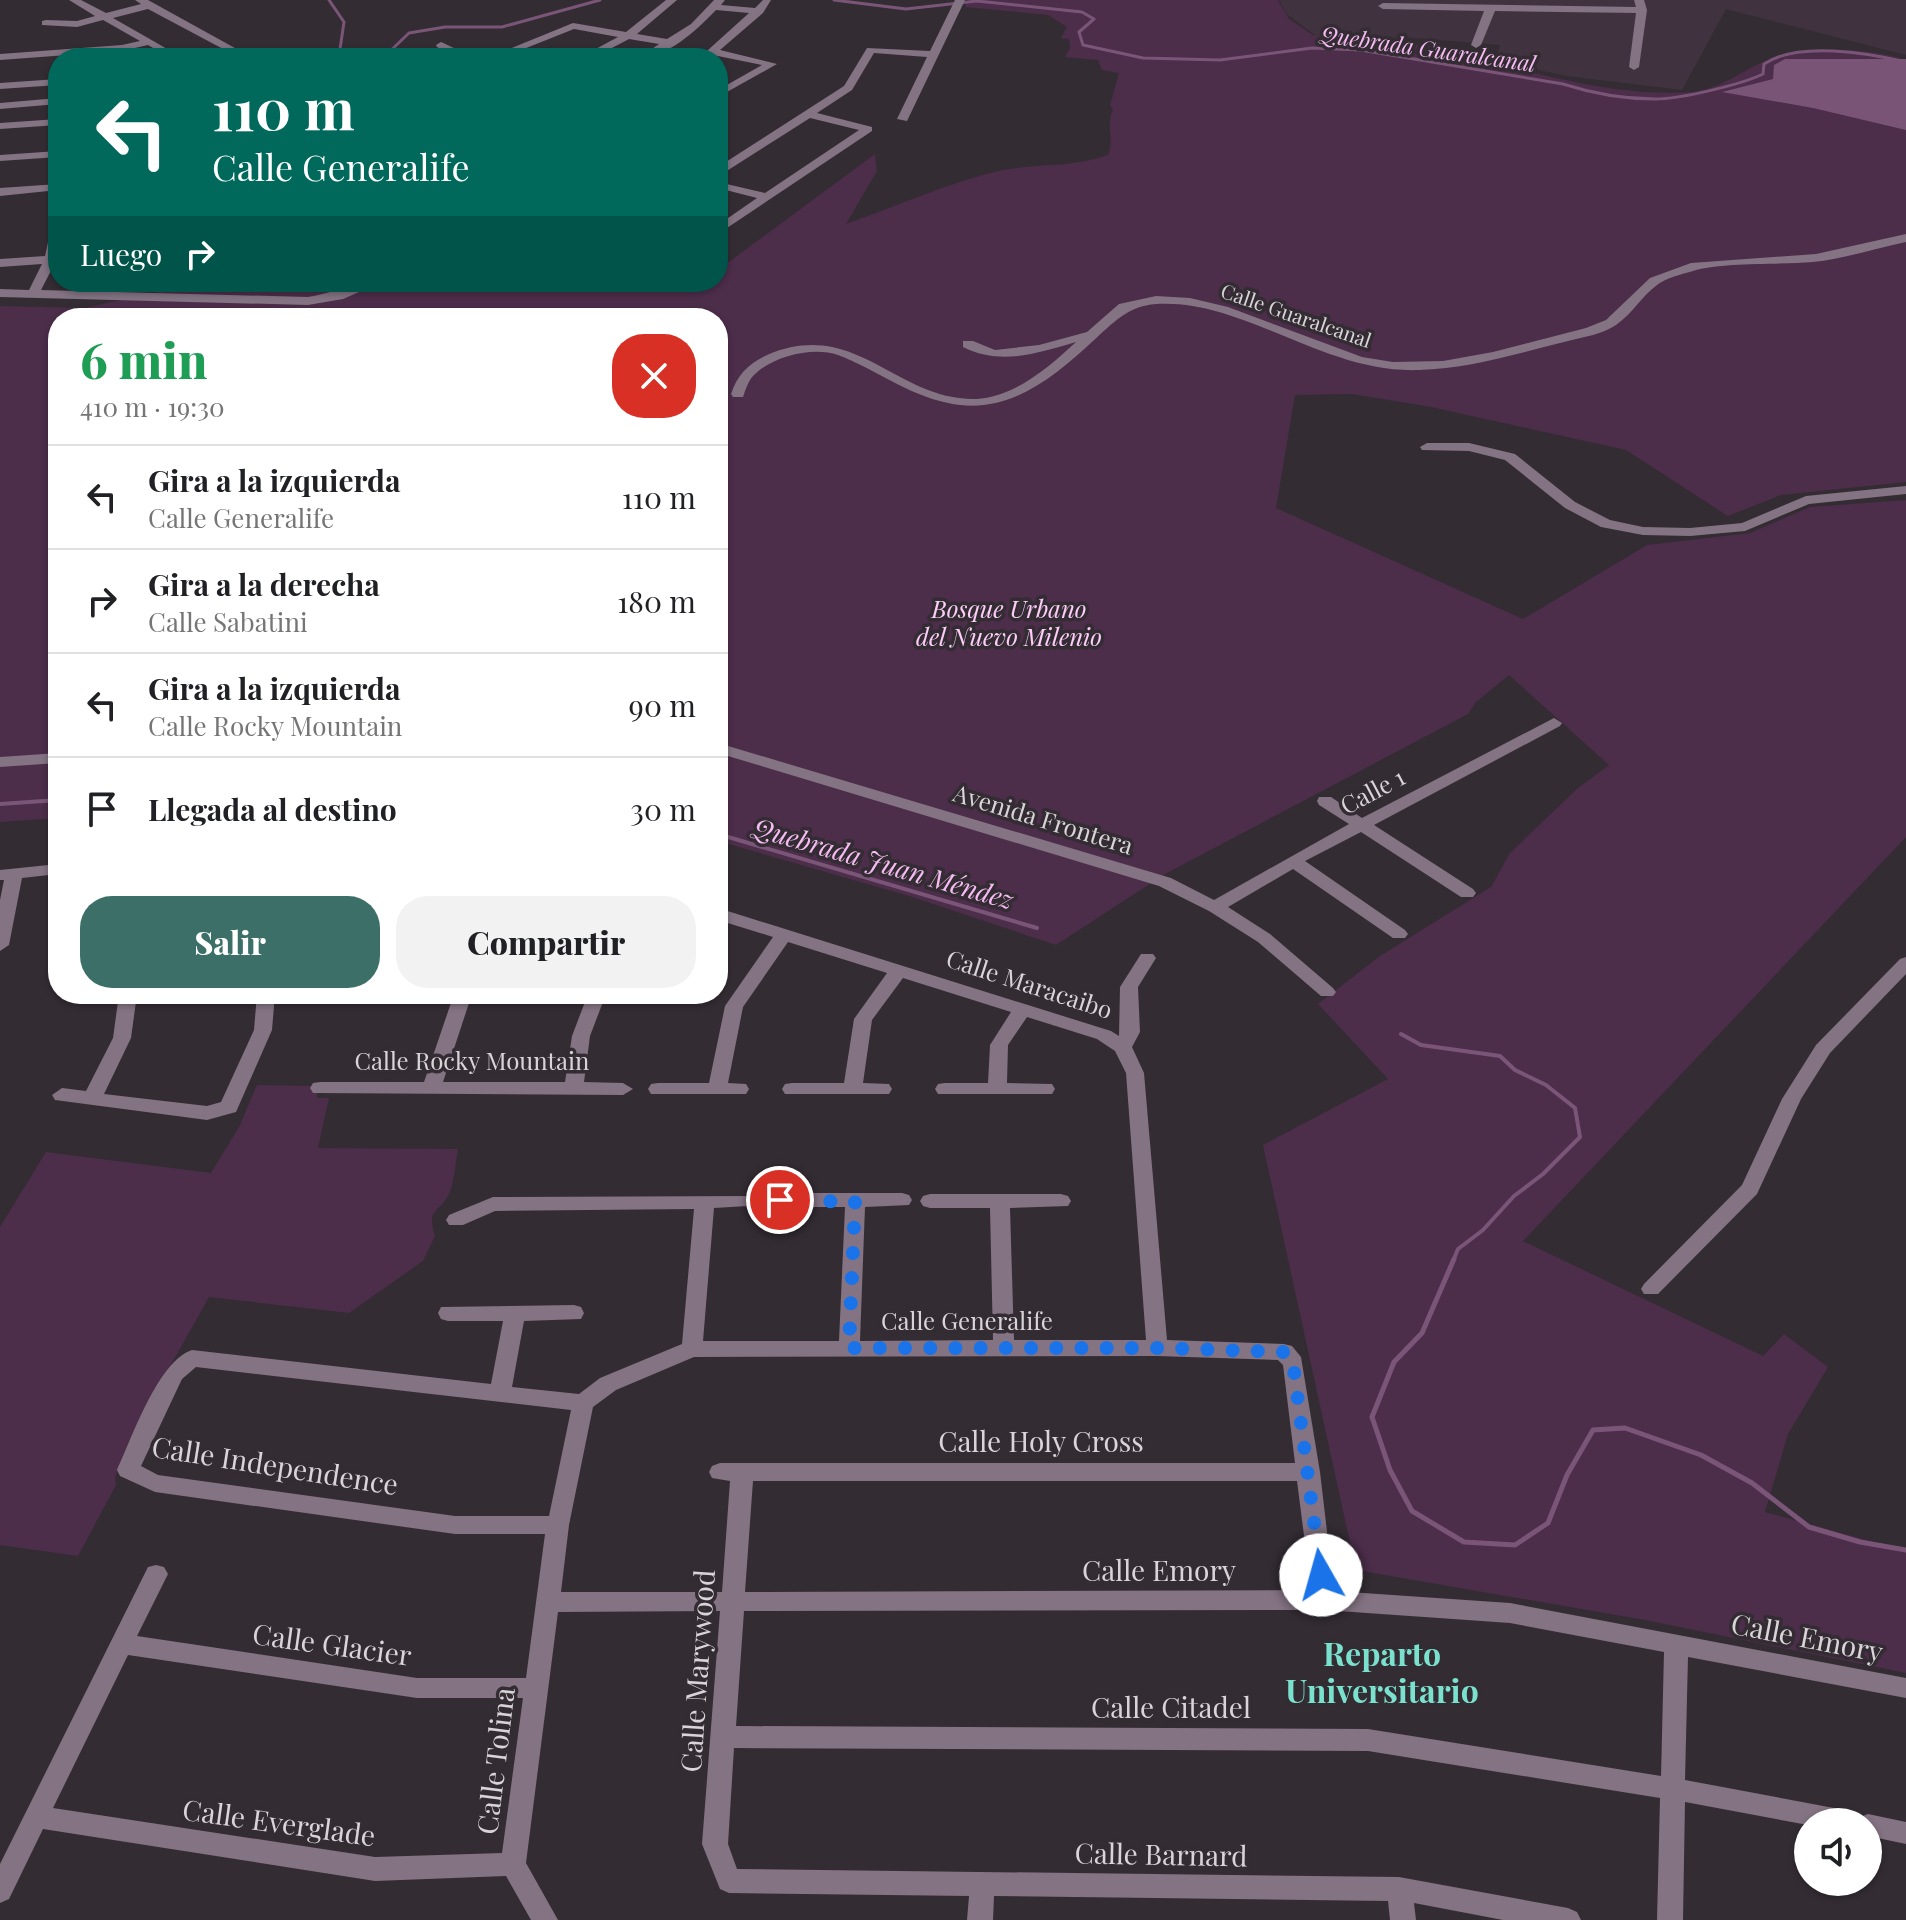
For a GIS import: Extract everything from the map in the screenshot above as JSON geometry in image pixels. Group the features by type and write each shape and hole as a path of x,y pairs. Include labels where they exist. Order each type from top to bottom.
{"street":[{"path":"74,0 160,48"},
{"path":"604,48 655,18 672,0"},
{"path":"903,119 960,0"},
{"path":"717,48 767,2"},
{"path":"46,23 77,24 145,3 229,48"},
{"path":"661,48 716,3 759,11"},
{"path":"1384,20 1382,3 1491,7 1640,5 1634,67"},
{"path":"1476,45 1491,7"},
{"path":"517,48 573,26 670,43"},
{"path":"122,48 149,42"},
{"path":"441,45 447,48"},
{"path":"728,166 848,88 871,50 932,54"},
{"path":"0,57 48,53"},
{"path":"728,55 772,64 728,88"},
{"path":"0,86 48,83"},
{"path":"0,106 48,102"},
{"path":"728,223 868,129 808,114"},
{"path":"0,126 48,123"},
{"path":"0,158 48,155"},
{"path":"728,187 767,197"},
{"path":"0,192 48,188"},
{"name":"Calle Guaralcanal","path":"738,394 740,381 762,362 810,350 835,350 939,398 958,402 993,401 1028,389 1123,307 1136,302 1172,299 1219,310 1347,358 1391,366 1451,363 1591,331 1611,323 1654,281 1695,266 1816,258 1906,238"},
{"path":"0,263 48,260"},
{"path":"33,294 48,269"},
{"path":"0,293 308,301 350,292"},
{"path":"968,344 988,355 1007,354 1089,336"},
{"path":"1427,447 1469,447 1510,457 1570,505 1606,524 1643,531 1690,532 1745,527 1806,500 1906,490"},
{"name":"Calle 1","path":"1215,907 1293,861 1554,723"},
{"name":"Avenida Frontera","path":"728,751 1165,882 1215,907 1264,938 1327,992"},
{"path":"0,762 48,759"},
{"path":"1325,801 1467,893"},
{"path":"1293,861 1399,934"},
{"path":"0,945 7,874 48,870"},
{"name":"Calle Maracaibo","path":"728,917 1104,1035 1123,1047 1135,1073 1157,1348"},
{"path":"717,1089 734,1006 785,934"},
{"path":"1123,1047 1131,1032 1129,987 1147,958"},
{"path":"1651,1289 1750,1189 1792,1099 1823,1049 1906,963"},
{"path":"853,1089 863,1019 899,970"},
{"path":"92,1099 122,1038 127,1004"},
{"path":"62,1095 207,1113 229,1107 263,1030 265,1004"},
{"path":"431,1088 460,1004"},
{"path":"573,1089 581,1036 593,1004"},
{"path":"997,1088 999,1045 1023,1009"},
{"name":"Calle Rocky Mountain","path":"320,1088 623,1089"},
{"path":"658,1089 739,1089"},
{"path":"792,1089 882,1089"},
{"path":"945,1089 1045,1089"},
{"path":"780,1200 902,1200"},
{"path":"456,1220 493,1204 741,1201"},
{"path":"930,1201 1061,1201"},
{"path":"1000,1201 1004,1348"},
{"path":"692,1349 705,1202"},
{"path":"849,1348 855,1202"},
{"path":"448,1313 574,1313"},
{"path":"515,1314 500,1395 583,1403"},
{"name":"Calle Generalife","path":"583,1403 608,1384 692,1349 1157,1348 1284,1352 1293,1363 1309,1472"},
{"name":"Calle Independence","path":"500,1395 192,1358 174,1374 128,1470 155,1483 455,1525 558,1525"},
{"name":"Calle Tolina","path":"545,1920 513,1864 558,1525 583,1403"},
{"name":"Calle Marywood","path":"750,1881 729,1881 715,1844 733,1602 731,1472 773,1472"},
{"name":"Calle Holy Cross","path":"773,1472 1309,1472"},
{"path":"1309,1472 1324,1600"},
{"path":"0,1891 156,1574"},
{"name":"Calle Emory","path":"548,1602 1324,1600 1510,1613 1906,1688"},
{"name":"Calle Glacier","path":"122,1644 417,1688 535,1688"},
{"path":"1670,1920 1676,1644"},
{"name":"Calle Citadel","path":"724,1737 1368,1740 1794,1812"},
{"name":"Calle Everglade","path":"37,1817 375,1869 513,1864"},
{"path":"1882,1828 1906,1833"},
{"name":"Calle Barnard","path":"750,1881 1399,1889 1568,1920"},
{"path":"980,1920 982,1885"},
{"path":"1399,1889 1403,1920"}],"shaded area":[{"path":"1279,0 1906,0 1906,55 1726,9 1682,90 1567,76 1496,61 1500,45 1401,37 1378,41 1315,35 1287,14"},
{"path":"1785,59 1906,59 1906,130 1813,108 1722,92 1773,79 1774,65"}],"green space":[{"name":"Bosque Urbano del Nuevo Milenio","path":"968,0 1278,0 1289,19 1313,35 1454,48 1458,52 1542,75 1648,92 1702,90 1774,58 1805,52 1858,51 1906,60 1906,482 1781,495 1728,516 1626,450 1431,407 1352,394 1295,395 1276,508 1523,619 1647,545 1750,533 1810,507 1906,500 1906,837 1523,1241 1763,1356 1784,1334 1828,1367 1788,1434 1765,1512 1906,1551 1906,1673 1645,1620 1356,1570 1263,1145 1388,1079 1318,1004 1380,956 1491,887 1510,853 1578,788 1609,765 1509,675 1476,702 1468,714 1165,874 1056,945 909,896 728,844 728,308 84,308 158,292 728,292 728,263 875,154 877,171 846,224 978,176 1025,167 1081,162 1108,155 1113,110 1110,105 1119,73 1102,70 1098,60 1065,57 1070,48 1069,39 1061,38 1067,27 1048,15 965,7"},
{"name":"Bosque Urbano del Nuevo Milenio","path":"0,306 84,308 48,308 48,819 0,822"},
{"path":"257,1085 317,1086 317,1098 329,1098 318,1148 458,1149 452,1185 433,1216 435,1236 423,1261 349,1313 209,1297 158,1388 115,1477 116,1485 78,1556 0,1545 0,1227 46,1152 211,1173 239,1127"}],"waterway":[{"name":"Quebrada Guaralcanal","path":"329,0 344,22 340,48"},
{"name":"Quebrada Guaralcanal","path":"393,48 409,33 445,27 502,27 600,0"},
{"name":"Quebrada Guaralcanal","path":"834,0 906,9 977,1 1082,12 1094,19 1079,32 1083,45 1143,58 1220,60 1312,48 1360,50 1644,99 1679,97 1740,83 1763,74 1764,64 1795,53 1834,51 1906,62"},
{"name":"Quebrada Juan Méndez","path":"0,804 48,801"},
{"name":"Quebrada Juan Méndez","path":"728,837 1037,928"},
{"name":"Quebrada Juan Méndez","path":"1401,1034 1421,1045 1500,1056 1515,1070 1546,1085 1575,1108 1580,1137 1543,1174 1514,1196 1483,1230 1458,1249 1453,1261"},
{"name":"Quebrada Juan Méndez","path":"1454,1259 1422,1333 1394,1362 1372,1417 1390,1470 1412,1511 1464,1542 1515,1545 1548,1523 1567,1475 1593,1430 1625,1428 1701,1455 1752,1483 1809,1527 1860,1542 1906,1550"}],"district":[{"name":"Reparto Universitario","path":"1382,1674"}],"route":[{"path":"780,1200 855,1202 849,1348 1157,1348 1284,1352 1293,1363 1321,1575"}]}
